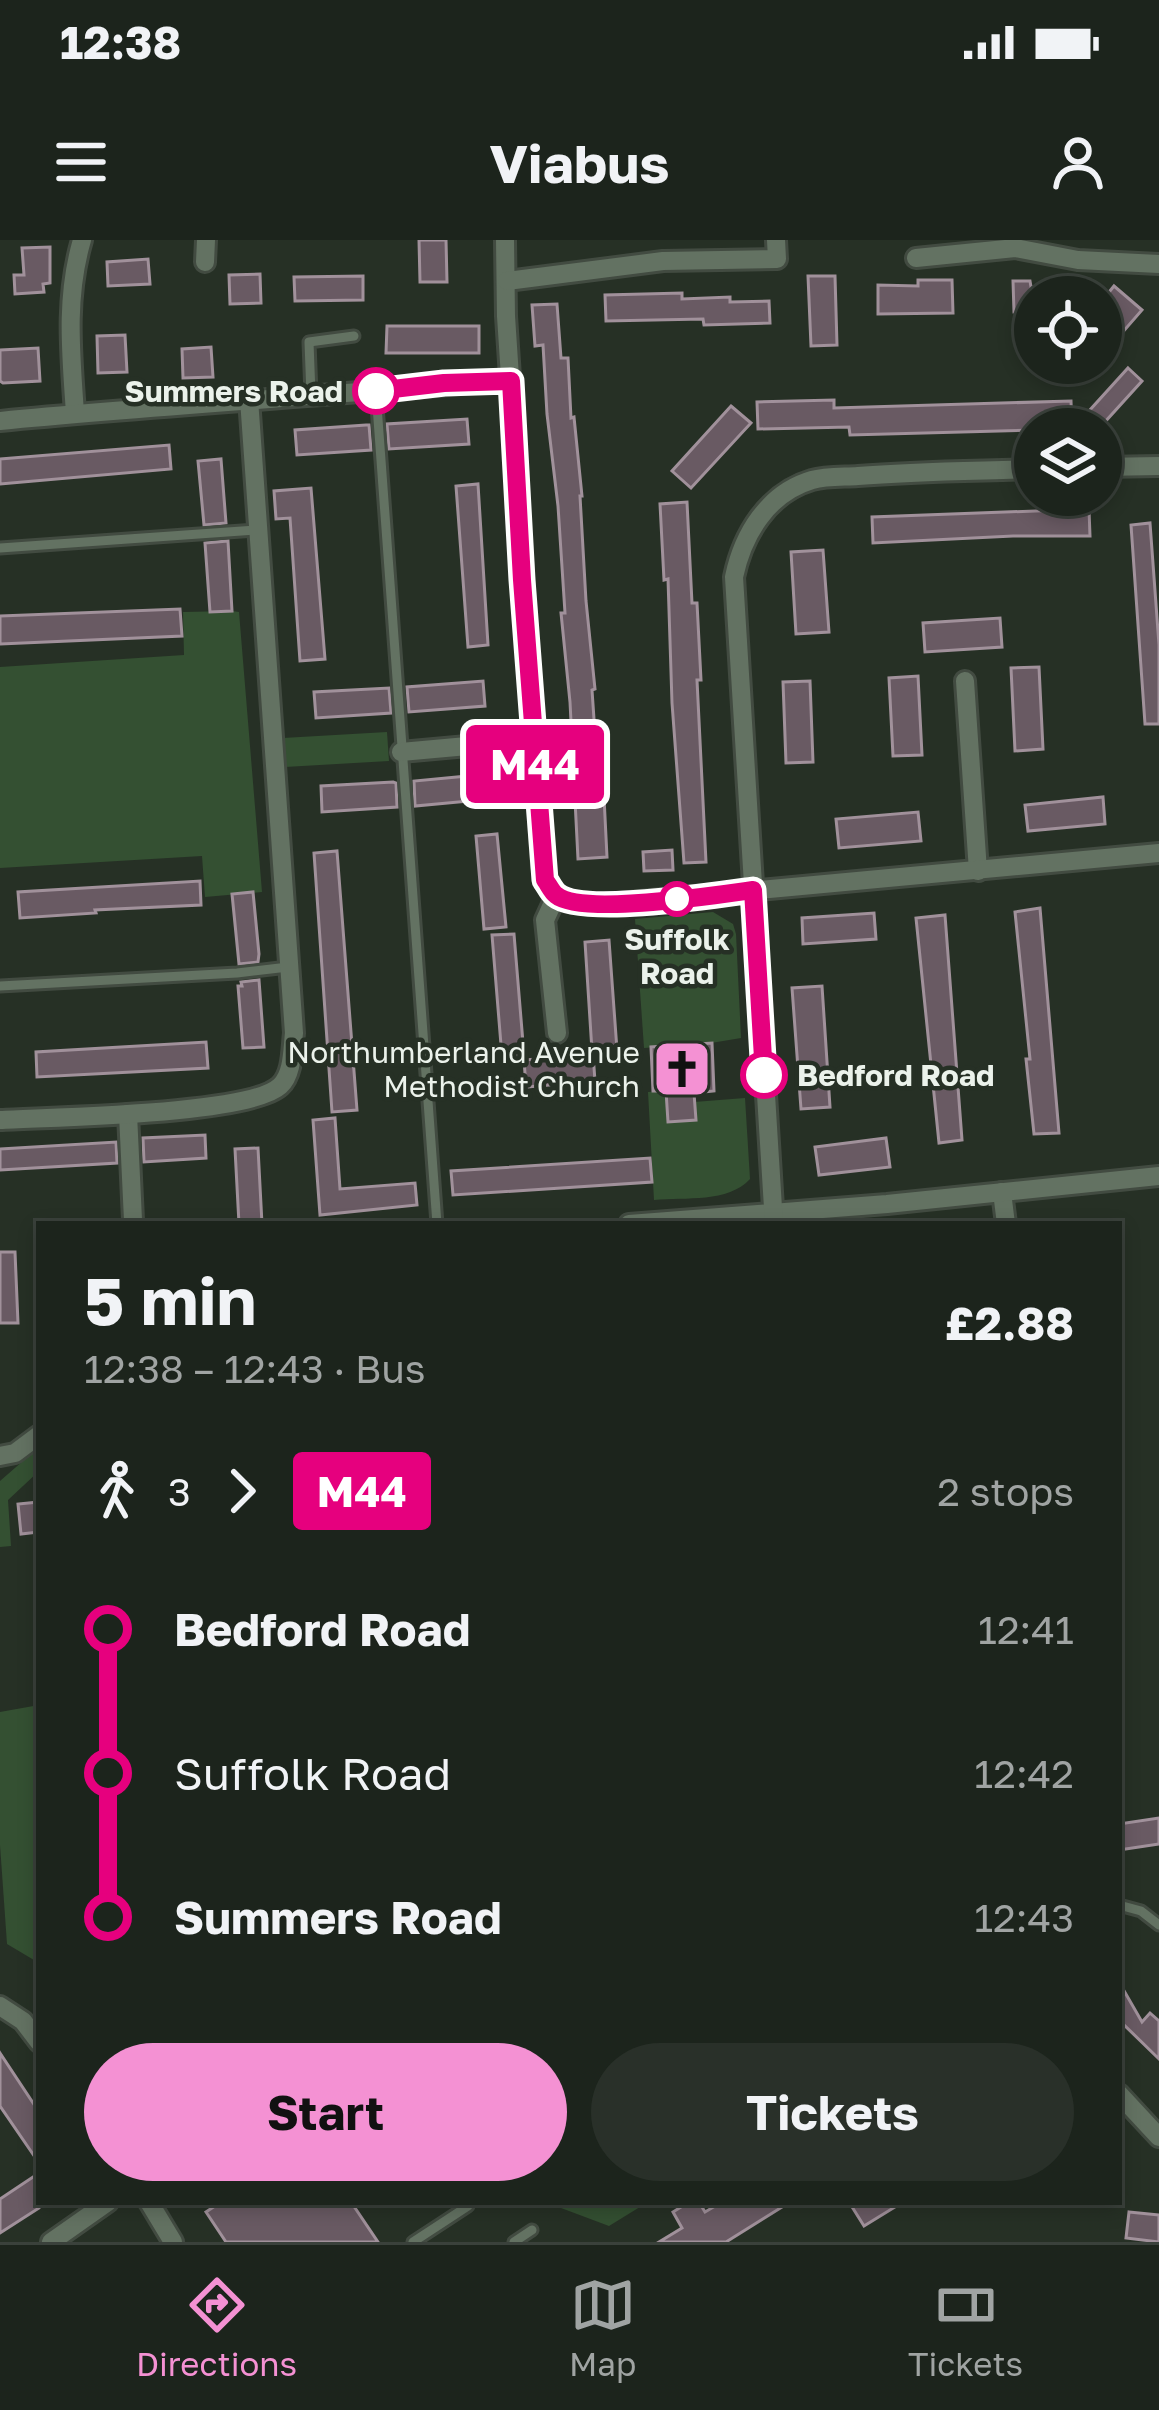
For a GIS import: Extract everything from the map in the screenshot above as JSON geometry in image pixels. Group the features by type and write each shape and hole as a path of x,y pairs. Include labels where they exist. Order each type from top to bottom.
{"street":[{"path":"75,413 69,322 71,286 82,240"},
{"path":"205,262 206,240"},
{"path":"505,240 542,865 556,896 597,905 1159,853"},
{"path":"507,281 662,261 777,259 776,240"},
{"path":"916,258 966,247 1016,248 1078,260 1159,264"},
{"path":"0,421 511,381"},
{"path":"0,1120 225,1104 265,1096 283,1084 291,1066 294,1033 249,399"},
{"path":"1122,467 1159,466"},
{"path":"774,1219 734,577 739,552 768,507 814,479 1014,470"},
{"path":"964,681 978,871"},
{"path":"401,752 533,740"},
{"path":"556,896 545,920 557,1033"},
{"path":"128,1114 134,1220"},
{"path":"716,1221 774,1219 1159,1176"},
{"path":"1002,1192 1006,1221"},
{"path":"0,1456 14,1453 36,1437"},
{"path":"0,2006 23,2021 36,2038"},
{"path":"1122,2097 1159,2137"},
{"path":"51,2242 104,2205"},
{"path":"151,2205 173,2242"}],"lane":[{"path":"310,395 309,342 355,336"},
{"path":"376,391 437,1221"},
{"path":"0,548 256,530"},
{"path":"0,986 289,968"},
{"path":"1122,1906 1141,1911 1159,1924"},
{"path":"413,2242 469,2206"},
{"path":"514,2242 532,2230"}],"green space":[{"path":"183,612 239,612 262,892 205,897 202,856 0,868 0,667 184,655"},
{"path":"387,732 389,761 285,767 283,738"},
{"path":"713,912 733,924 736,934 741,1038 644,1048 635,919"},
{"path":"666,1091 669,1122 695,1120 694,1102 745,1098 750,1179 741,1187 718,1195 654,1200 648,1092"},
{"path":"36,1450 36,1474 8,1500 11,1546 0,1547 0,1481"},
{"path":"36,1706 36,1961 7,1944 0,1845 0,1712"},
{"path":"553,2205 643,2205 609,2226"}],"building":[{"path":"419,240 446,240 447,282 420,282"},
{"path":"50,247 50,283 43,284 44,292 15,294 14,275 24,275 22,248"},
{"path":"148,259 150,284 108,286 107,262"},
{"path":"260,274 261,303 230,304 229,275"},
{"path":"363,276 363,300 295,301 294,277"},
{"path":"808,276 835,276 837,345 811,346"},
{"path":"918,280 952,280 953,313 878,314 878,285 918,286"},
{"path":"682,293 682,299 769,301 770,323 606,321 605,295"},
{"path":"1122,293 1142,310 1122,333"},
{"path":"557,304 561,358 568,358 582,496 607,857 578,859 558,506 543,345 535,346 532,305"},
{"path":"387,326 479,326 479,353 386,353"},
{"path":"125,335 127,372 98,373 97,336"},
{"path":"211,347 213,377 183,378 182,349"},
{"path":"38,348 40,381 0,381 0,350"},
{"path":"1128,368 1142,381 1118,408 1092,408 1113,384 1122,384"},
{"path":"834,400 834,408 1071,401 1071,408 1014,408 1014,431 850,435 849,427 758,429 757,402"},
{"path":"731,406 751,423 691,488 672,471"},
{"path":"467,419 469,444 389,449 387,424"},
{"path":"369,425 371,450 297,455 295,430"},
{"path":"169,445 171,469 0,484 0,459"},
{"path":"221,459 226,523 204,525 198,461"},
{"path":"478,484 488,645 468,647 456,486"},
{"path":"311,488 325,659 300,661 290,518 276,519 274,491"},
{"path":"687,502 692,603 697,603 706,862 684,863 660,504"},
{"path":"1014,512 1014,516 1089,516 1090,536 873,543 872,517"},
{"path":"1150,523 1159,724 1145,724 1131,525"},
{"path":"228,541 232,611 210,612 205,543"},
{"path":"823,550 829,632 796,634 791,552"},
{"path":"180,609 182,636 0,644 0,616"},
{"path":"1000,618 1002,647 925,652 923,623"},
{"path":"1039,667 1043,749 1015,751 1011,668"},
{"path":"918,676 922,755 893,756 889,678"},
{"path":"483,681 485,706 409,712 407,687"},
{"path":"810,681 813,762 786,763 783,682"},
{"path":"389,688 391,713 316,718 314,692"},
{"path":"489,774 491,799 415,806 414,781"},
{"path":"393,782 397,807 322,812 321,786"},
{"path":"1103,797 1105,824 1028,831 1025,805"},
{"path":"918,812 921,841 839,848 836,819"},
{"path":"497,834 506,927 484,929 476,836"},
{"path":"672,850 673,870 644,871 643,852"},
{"path":"337,851 357,1110 332,1112 314,853"},
{"path":"200,881 201,905 20,918 18,892"},
{"path":"253,892 258,962 239,964 232,894"},
{"path":"1040,908 1059,1133 1034,1134 1015,912"},
{"path":"874,913 876,939 803,944 802,918"},
{"path":"945,915 962,1140 939,1143 916,918"},
{"path":"514,934 524,1055 502,1057 492,935"},
{"path":"609,940 617,1050 592,1051 585,942"},
{"path":"259,980 264,1047 243,1048 238,986"},
{"path":"822,986 830,1107 801,1109 792,988"},
{"path":"206,1042 208,1068 37,1077 36,1052"},
{"name":"Northumberland Avenue Methodist Church","path":"712,1043 714,1091 694,1093 696,1120 668,1122 666,1091 653,1091 651,1047"},
{"path":"593,1054 595,1081 526,1087 524,1060"},
{"path":"335,1118 340,1189 415,1183 417,1205 320,1215 313,1120"},
{"path":"205,1135 206,1158 144,1162 143,1138"},
{"path":"886,1138 890,1167 819,1175 815,1147"},
{"path":"116,1142 117,1163 0,1170 0,1149"},
{"path":"258,1148 262,1221 239,1221 235,1149"},
{"path":"650,1158 652,1182 453,1195 451,1171"},
{"path":"0,1252 15,1252 18,1323 0,1323"},
{"path":"36,1502 36,1532 21,1534 18,1504"},
{"path":"1159,1818 1159,1844 1122,1850 1122,1824"},
{"path":"1122,1987 1142,2022 1150,2013 1159,2021 1159,2059 1122,2023"},
{"path":"0,2053 36,2107 36,2159 0,2106"},
{"path":"36,2175 39,2208 0,2233 0,2199"},
{"path":"216,2205 353,2205 378,2242 226,2242 206,2212"},
{"path":"684,2205 701,2205 705,2212 717,2205 785,2205 726,2242 659,2242 682,2228 673,2212"},
{"path":"851,2205 898,2205 864,2226"},
{"path":"1129,2212 1159,2215 1159,2242 1126,2238"}],"bus line":[{"name":"M44","path":"376,391 511,381 545,880 556,896 597,905 753,890 764,1075"}],"place":[{"name":"Summers Road","path":"376,391"},
{"name":"Suffolk Road","path":"677,899"},
{"name":"Northumberland Avenue Methodist Church","path":"682,1069"},
{"name":"Bedford Road","path":"764,1075"}]}
